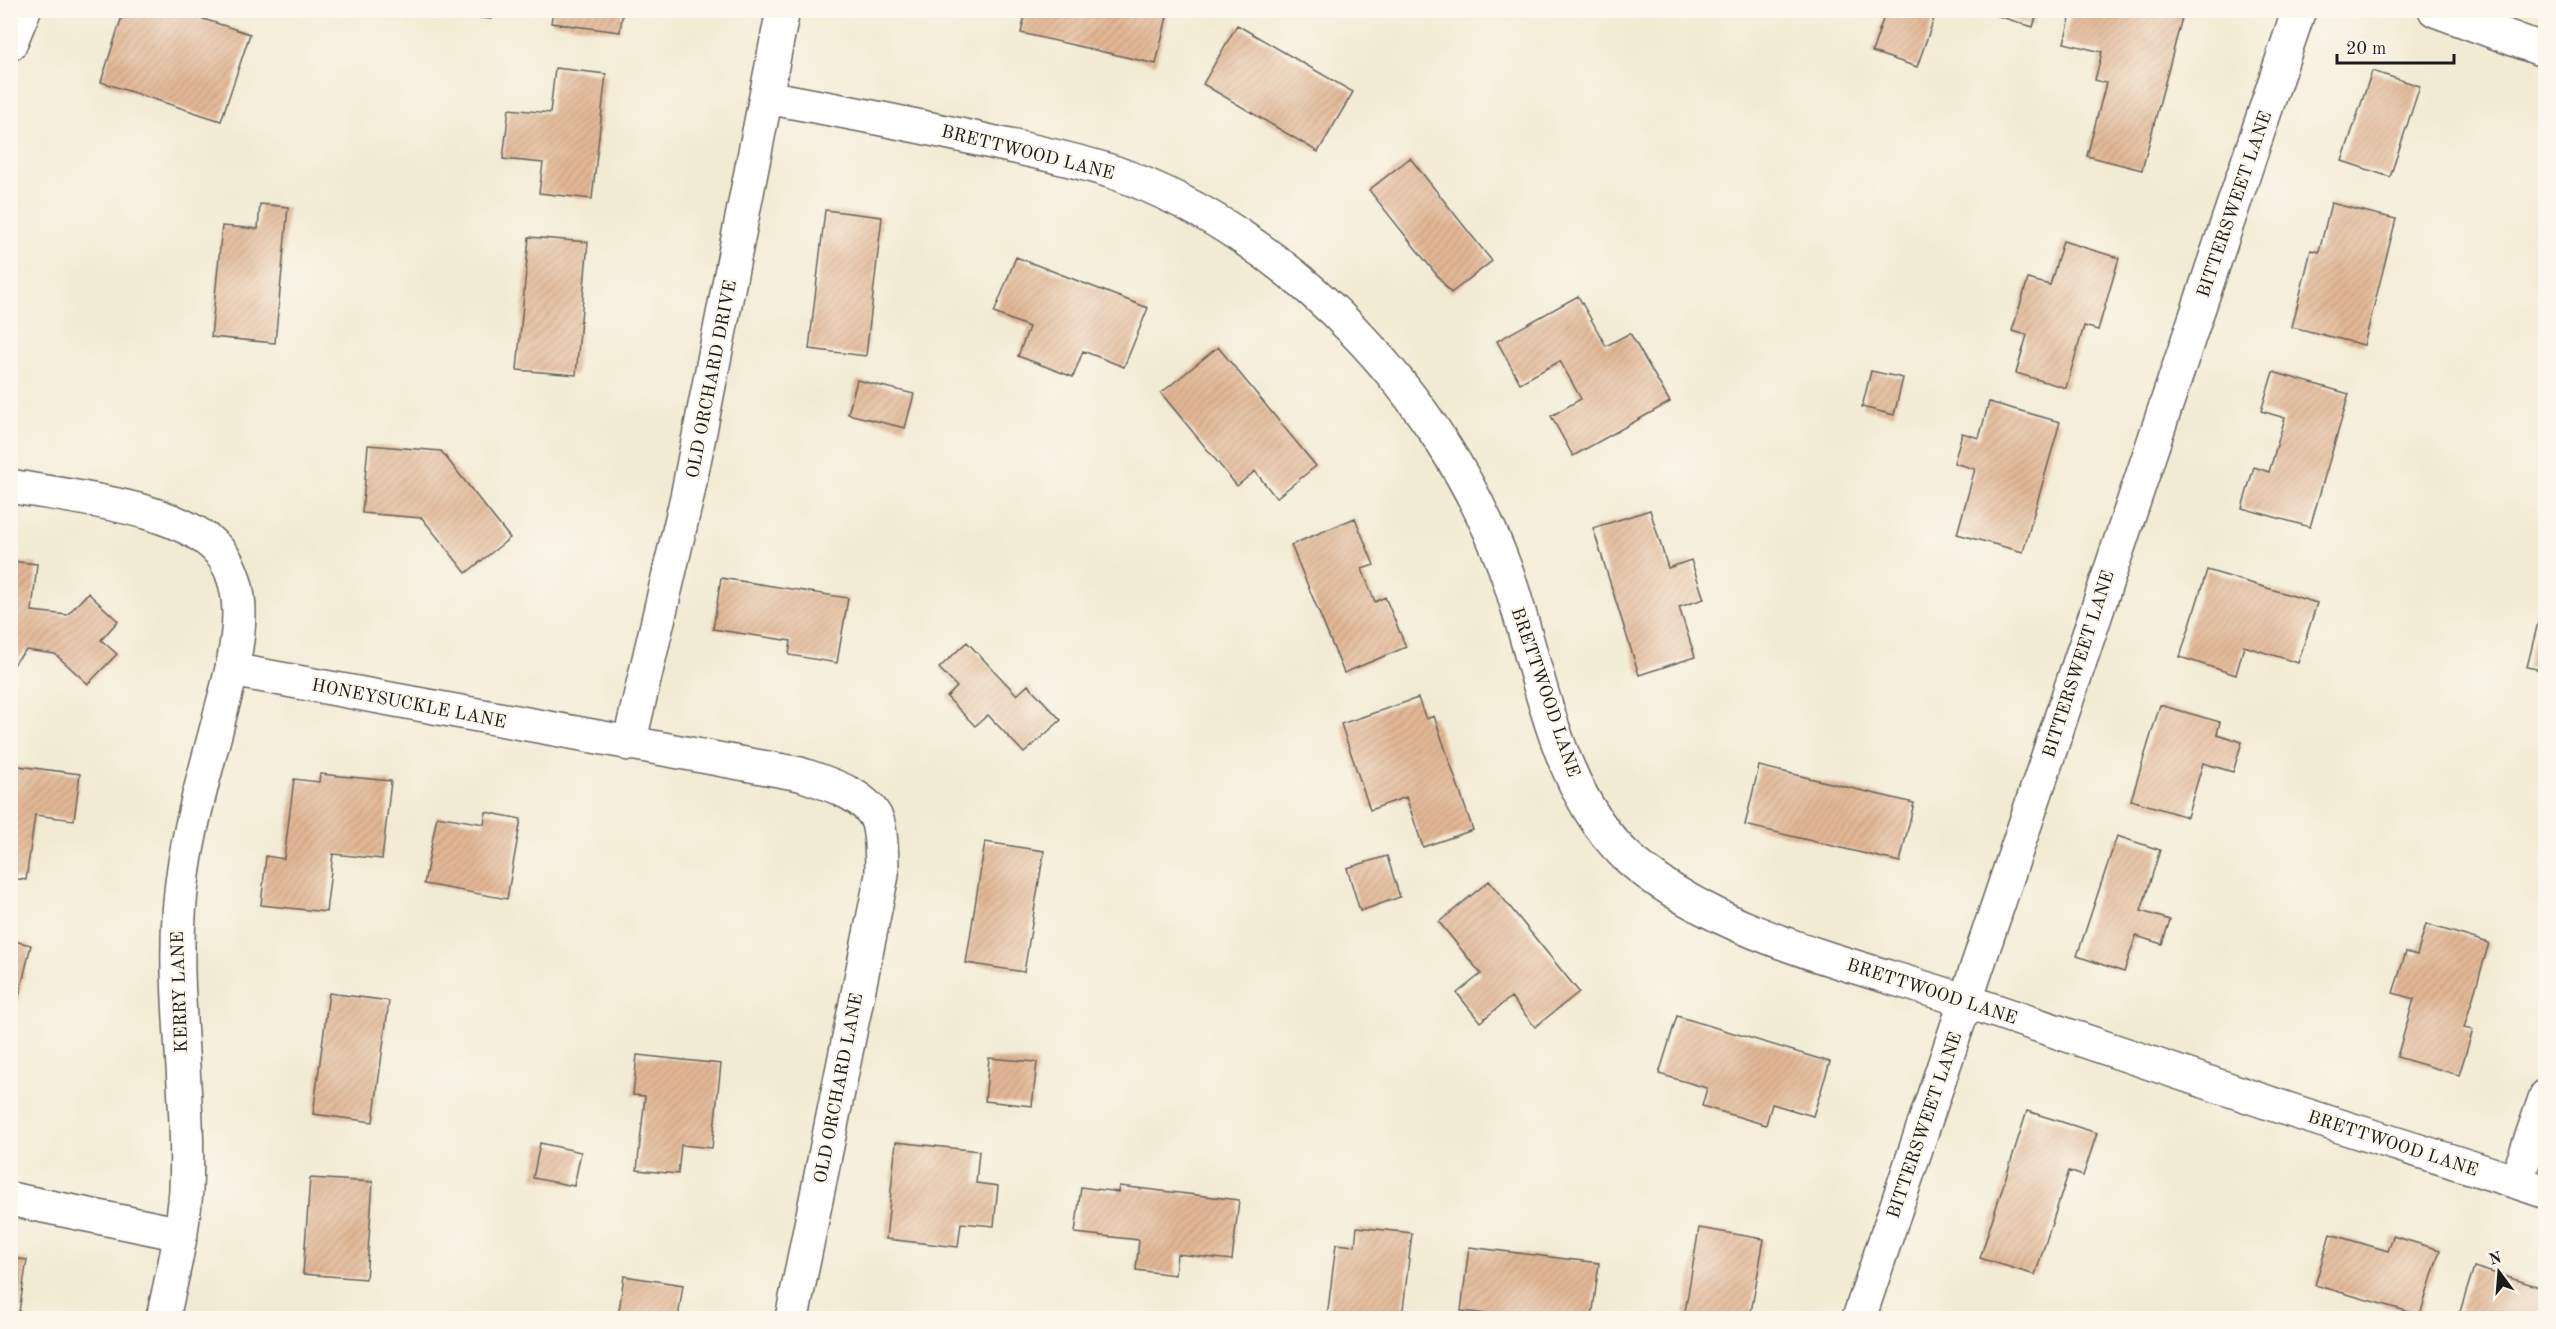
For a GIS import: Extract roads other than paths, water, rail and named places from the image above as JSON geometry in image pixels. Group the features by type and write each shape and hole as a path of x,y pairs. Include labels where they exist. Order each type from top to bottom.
{"street":[{"path":"10,44 24,10"},
{"name":"OLD ORCHARD DRIVE","path":"629,744 687,497 783,10"},
{"name":"BITTERSWEET LANE","path":"1859,1318 2299,10"},
{"path":"2435,10 2546,51"},
{"name":"BRETTWOOD LANE","path":"766,97 900,122 1076,161 1164,194 1248,242 1326,303 1362,341 1431,424 1461,470 1486,520 1506,571 1554,726 1572,774 1596,818 1625,855 1661,885 1701,908 1827,957 1966,1000 2284,1108 2531,1187"},
{"path":"10,486 117,505 185,524 208,539 224,558 235,582 239,611 232,670"},
{"name":"HONEYSUCKLE LANE","path":"232,670 800,774 843,790 863,803 877,820 882,858"},
{"name":"KERRY LANE","path":"162,1318 181,1234 186,1189 186,1134 176,970 178,917 194,818 232,670"},
{"name":"OLD ORCHARD LANE","path":"798,1317 882,875 882,858"},
{"path":"2531,1187 2546,1096"},
{"path":"10,1199 181,1234"}]}
